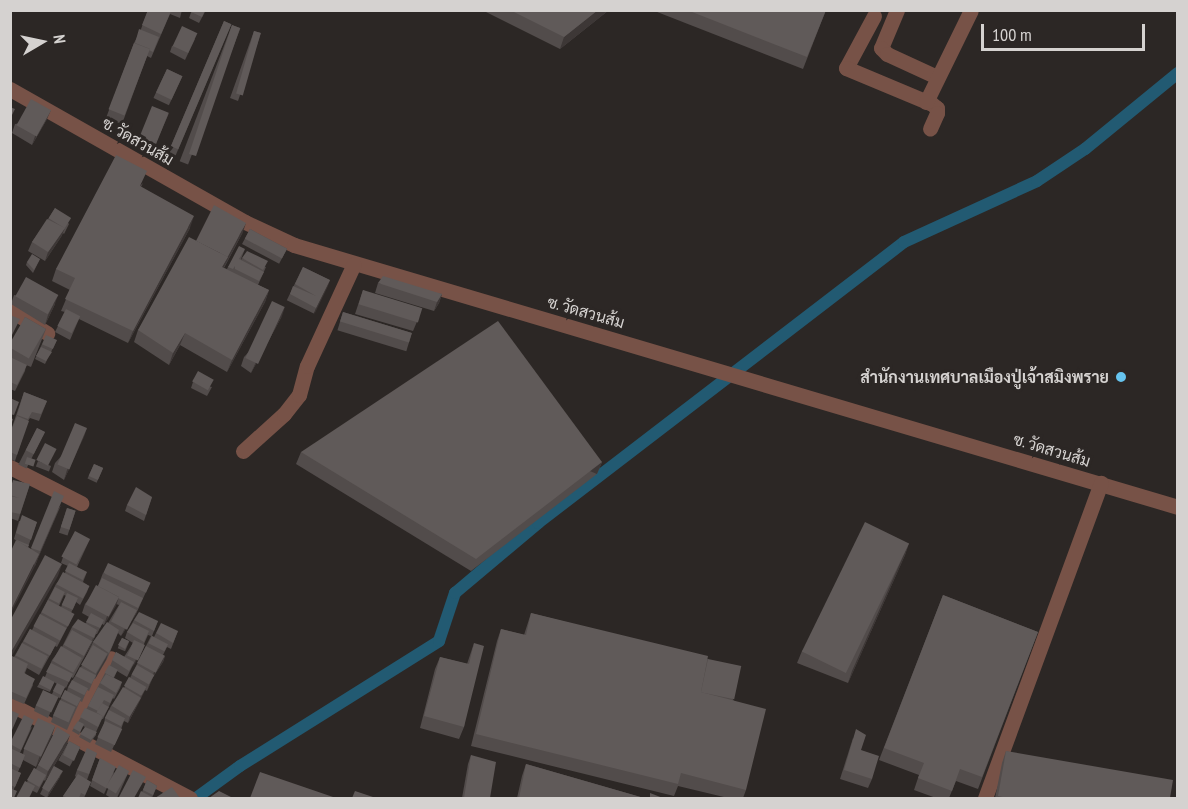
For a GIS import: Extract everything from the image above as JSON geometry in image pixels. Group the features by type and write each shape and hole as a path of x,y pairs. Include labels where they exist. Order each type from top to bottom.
{"street":[{"path":"897,10 881,48 887,54 937,77"},
{"path":"926,102 971,10"},
{"path":"874,16 847,63 847,70 937,108 937,117 930,129"},
{"name":"ซ. วัดสวนส้ม","path":"10,88 245,222 294,245 1178,507"},
{"path":"243,451 284,414 299,395 307,366 354,264"},
{"path":"10,310 47,333"},
{"path":"10,467 81,503"},
{"path":"985,798 1101,483"},
{"path":"68,734 111,658"},
{"path":"10,704 190,798"}],"building":[{"path":"148,10 171,11 161,34 142,25"},
{"path":"192,10 205,10 202,17 191,12"},
{"path":"510,10 598,10 564,37"},
{"path":"687,10 826,10 807,57"},
{"path":"224,21 231,24 178,149 171,146"},
{"path":"232,25 240,28 196,156 189,154"},
{"path":"182,26 197,33 188,53 173,46"},
{"path":"139,29 159,37 153,52 135,43"},
{"path":"254,31 261,33 243,95 236,93"},
{"path":"134,43 150,49 124,115 109,109"},
{"path":"167,69 182,76 171,100 156,93"},
{"path":"31,99 51,110 37,136 16,125"},
{"path":"152,106 169,113 156,145 139,138"},
{"path":"10,107 15,109 10,119"},
{"path":"116,155 147,171 140,186 194,216 133,331 65,299 75,278 56,269"},
{"path":"214,205 246,223 228,257 196,241"},
{"path":"55,208 71,218 65,228 49,218"},
{"path":"47,219 65,228 48,252 32,242"},
{"path":"250,229 287,249 282,258 245,239"},
{"path":"189,237 228,257 222,267 269,290 232,360 185,333 173,353 138,330"},
{"path":"239,246 245,249 239,259 264,272 259,281 235,269 235,266 233,269 228,267"},
{"path":"247,251 268,261 263,270 242,258"},
{"path":"32,254 40,259 34,270 27,262"},
{"path":"303,267 330,280 316,308 290,294 293,286 316,296 295,284"},
{"path":"383,276 442,294 437,302 378,283"},
{"path":"26,277 58,295 48,314 15,296"},
{"path":"363,290 422,308 418,322 359,304"},
{"path":"272,301 285,307 258,364 245,358"},
{"path":"66,309 80,316 72,333 57,326"},
{"path":"343,312 412,333 409,343 340,322"},
{"path":"10,315 20,319 10,339"},
{"path":"25,317 46,329 29,358 10,348 10,343"},
{"path":"498,321 602,462 476,559 301,452"},
{"path":"46,335 57,340 53,349 42,344"},
{"path":"41,347 52,352 46,361 36,356"},
{"path":"12,358 27,365 17,385 10,382 10,360"},
{"path":"198,371 214,380 208,390 192,381"},
{"path":"24,392 47,401 41,414 32,412 28,419 17,415"},
{"path":"10,398 19,402 14,415 10,414"},
{"path":"17,416 29,421 17,455 10,452 10,433"},
{"path":"75,423 87,428 69,470 57,464"},
{"path":"37,428 45,432 34,454 26,450"},
{"path":"45,443 57,449 48,466 36,460"},
{"path":"27,457 36,460 33,466 25,464"},
{"path":"94,464 103,468 98,480 89,476"},
{"path":"13,480 30,484 20,514 10,512 10,496 19,498 10,495"},
{"path":"136,487 152,497 146,515 127,505"},
{"path":"54,491 64,496 40,551 31,548"},
{"path":"67,508 76,511 69,530 61,527"},
{"path":"22,515 37,522 31,540 16,533"},
{"path":"865,522 909,543 846,673 802,651"},
{"path":"75,531 90,539 76,565 61,557"},
{"path":"16,540 39,554 10,612 10,553"},
{"path":"45,555 62,564 10,654 10,621"},
{"path":"69,563 87,572 83,580 65,571"},
{"path":"108,563 151,583 146,593 103,573"},
{"path":"63,572 89,586 83,598 56,584"},
{"path":"102,578 143,598 138,608 98,586"},
{"path":"96,585 119,597 109,617 86,604"},
{"path":"55,587 65,592 59,604 49,599"},
{"path":"67,593 78,598 73,610 62,605"},
{"path":"943,595 1038,632 982,777 960,769 952,791 918,778 924,763 884,748"},
{"path":"48,600 74,614 68,626 41,612"},
{"path":"121,602 137,610 127,630 111,622"},
{"path":"139,612 158,621 154,631 134,620"},
{"path":"91,613 104,620 100,628 86,622"},
{"path":"531,613 708,656 701,692 766,709 746,790 681,773 678,784 476,734 501,629 526,635"},
{"path":"40,614 66,628 60,640 33,626"},
{"path":"78,619 97,630 94,638 72,627"},
{"path":"107,622 119,630 109,653 93,642"},
{"path":"133,623 149,631 144,642 127,632"},
{"path":"161,623 178,631 173,643 156,633"},
{"path":"30,629 56,643 50,655 23,641"},
{"path":"72,630 92,641 84,656 64,645"},
{"path":"152,636 168,644 164,651 148,643"},
{"path":"122,638 129,641 125,649 118,645"},
{"path":"134,640 145,645 138,660 127,656"},
{"path":"22,643 48,656 41,669 16,655"},
{"path":"474,643 484,646 464,727 424,716 440,657 469,664"},
{"path":"93,645 108,654 96,673 81,665"},
{"path":"61,646 82,658 73,673 52,661"},
{"path":"146,646 165,656 156,673 137,663"},
{"path":"116,652 134,662 129,671 112,660"},
{"path":"12,656 28,664 24,673 35,679 26,698 10,691 10,659"},
{"path":"708,659 741,666 734,699 701,692"},
{"path":"51,663 73,674 69,682 46,672"},
{"path":"109,665 118,670 113,678 105,673"},
{"path":"137,665 154,675 149,685 132,675"},
{"path":"80,667 96,675 91,684 75,676"},
{"path":"106,674 122,682 116,693 100,683"},
{"path":"43,676 55,682 50,690 39,684"},
{"path":"129,677 146,687 141,696 124,686"},
{"path":"72,680 88,688 84,695 68,687"},
{"path":"57,683 65,687 61,695 53,691"},
{"path":"98,687 114,695 110,703 104,700 98,711 88,706"},
{"path":"123,687 141,698 130,717 112,706"},
{"path":"43,690 58,697 51,713 36,705"},
{"path":"65,690 81,698 77,706 61,698"},
{"path":"60,700 76,707 69,722 53,716"},
{"path":"102,703 109,707 103,717 96,713"},
{"path":"85,708 103,716 98,727 80,717"},
{"path":"10,710 19,714 12,730 10,729"},
{"path":"109,710 125,718 121,726 105,718"},
{"path":"24,715 34,720 21,750 10,743"},
{"path":"38,718 55,726 41,757 24,749"},
{"path":"78,721 84,724 80,732 73,728"},
{"path":"105,721 122,729 115,745 97,737"},
{"path":"57,727 70,735 48,771 38,765"},
{"path":"85,727 97,732 91,740 80,734"},
{"path":"856,729 866,735 861,750 879,756 872,779 844,770"},
{"path":"69,741 80,747 74,761 63,755"},
{"path":"10,748 25,755 20,768 10,763"},
{"path":"87,748 97,753 89,774 77,770"},
{"path":"1006,751 1173,780 1170,798 1007,798 998,796"},
{"path":"471,755 496,762 490,798 464,798"},
{"path":"100,758 116,767 106,788 92,780"},
{"path":"526,764 644,798 519,798"},
{"path":"119,765 129,771 116,793 106,787"},
{"path":"54,766 63,771 49,792 42,788"},
{"path":"10,768 21,773 15,787 10,785"},
{"path":"34,768 46,775 39,787 27,780"},
{"path":"133,770 146,777 134,798 119,797"},
{"path":"260,772 336,798 250,798"},
{"path":"78,774 91,782 85,795 81,793 79,798 63,796"},
{"path":"147,780 157,786 153,795 143,790"},
{"path":"25,781 35,786 29,798 16,798"},
{"path":"172,787 180,798 155,798"},
{"path":"10,788 17,791 14,798 10,798"},
{"path":"141,791 152,797 138,798"},
{"path":"219,791 233,798 209,798"},
{"path":"355,791 376,798 352,798"},
{"path":"650,793 663,798 650,798"}],"waterway":[{"path":"196,798 240,766 439,641 455,593 538,523 904,242 1037,181 1085,149 1178,73"}],"place":[{"name":"สำนักงานเทศบาลเมืองปู่เจ้าสมิงพราย","path":"1121,377"}]}
